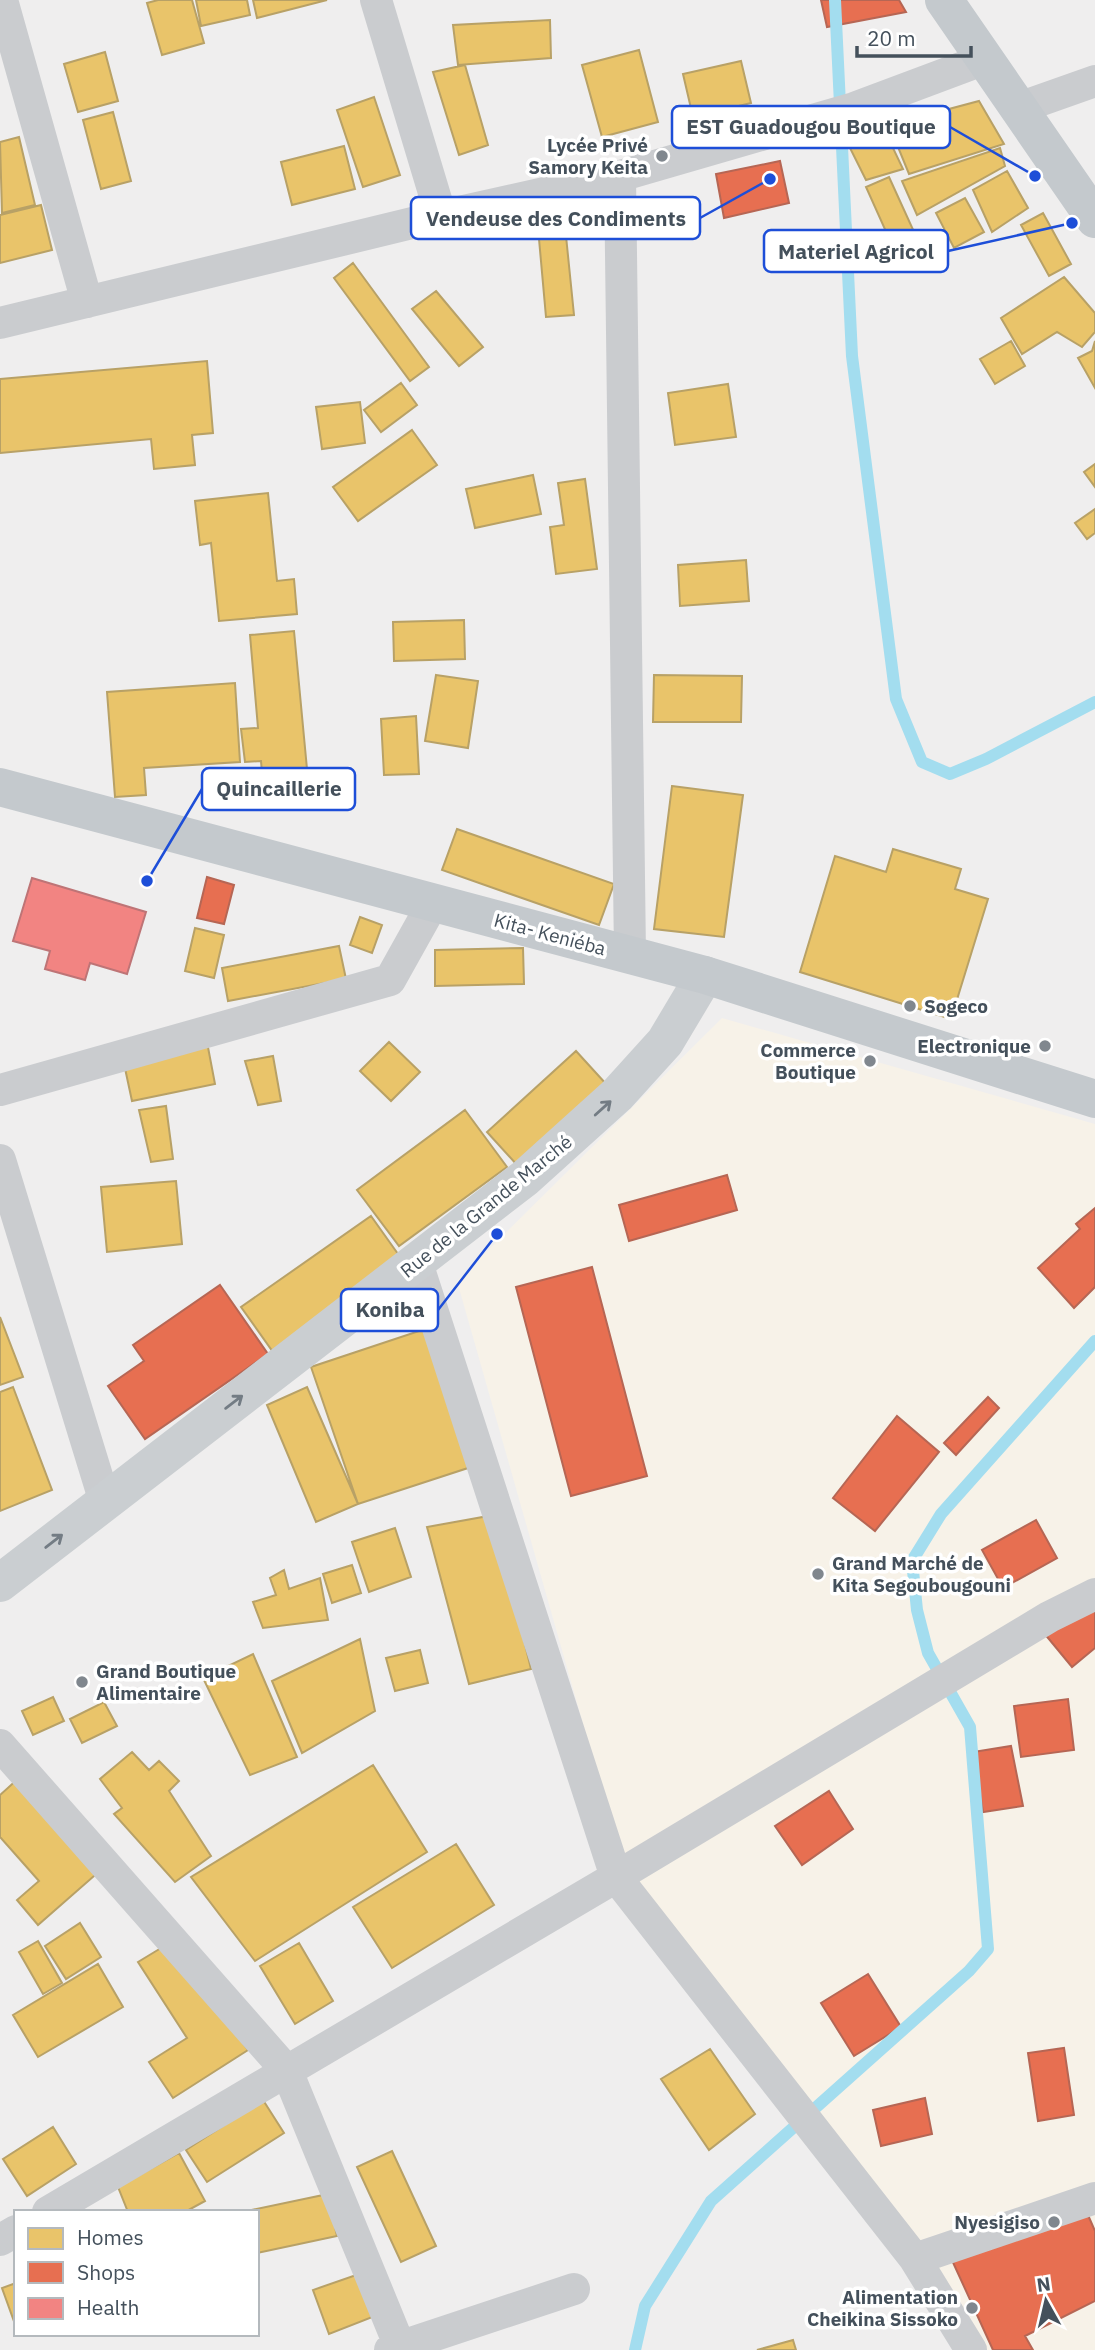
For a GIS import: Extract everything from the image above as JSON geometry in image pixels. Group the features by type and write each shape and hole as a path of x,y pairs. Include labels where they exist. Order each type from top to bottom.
{"main road":[{"path":"944,0 1095,219"},
{"name":"Kita- Keniéba","path":"0,787 705,975 1095,1099"},
{"name":"Rue de la Grande Marché","path":"0,1583 525,1178 617,1095 665,1042 705,975"}],"street":[{"path":"2,0 87,302"},
{"path":"376,0 441,216"},
{"path":"0,323 441,216 620,176 854,108 985,59"},
{"path":"1019,108 1095,81"},
{"path":"620,176 630,955"},
{"path":"0,1090 390,980 433,903"},
{"path":"0,1160 104,1502"},
{"path":"416,1263 616,1877 915,2259 971,2350"},
{"path":"51,2210 616,1877 1049,1617 1095,1594"},
{"path":"0,1745 287,2071 395,2348 574,2290"},
{"path":"915,2259 1095,2198"}],"shaded area":[{"name":"Grand Marché de Kita Segoubougouni","path":"722,1018 1095,1124 1095,2350 973,2350 624,1868 457,1281"}],"building: Homes":[{"path":"158,0 192,0 204,43 162,55 147,3"},
{"path":"196,0 247,0 250,15 201,26"},
{"path":"253,0 327,0 257,18"},
{"path":"550,20 551,58 458,65 453,25"},
{"path":"639,50 658,122 602,137 582,65"},
{"path":"105,52 118,101 78,112 64,64"},
{"path":"741,61 751,103 693,117 683,74"},
{"path":"465,65 488,145 459,155 433,72"},
{"path":"374,97 400,175 363,187 337,110"},
{"path":"979,101 1004,144 909,174 889,125"},
{"path":"113,112 131,181 101,189 83,120"},
{"path":"883,127 903,169 866,180 849,146"},
{"path":"19,137 35,205 2,213 0,142"},
{"path":"344,146 355,189 292,205 281,162"},
{"path":"1000,148 1005,166 917,215 902,181"},
{"path":"1007,171 1028,208 992,232 973,190"},
{"path":"889,177 915,234 892,245 866,187"},
{"path":"965,198 984,232 954,248 936,213"},
{"path":"41,205 52,250 0,263 0,215"},
{"path":"1043,213 1071,264 1049,276 1021,225"},
{"path":"566,236 574,315 546,317 539,239"},
{"path":"353,263 429,367 410,381 334,278"},
{"path":"1064,277 1095,313 1095,332 1082,347 1057,332 1022,354 1001,318"},
{"path":"436,291 483,347 459,366 412,309"},
{"path":"1011,341 1025,366 995,384 980,359"},
{"path":"1095,341 1095,388 1078,358 1092,351"},
{"path":"207,361 213,433 192,435 195,465 154,469 151,439 0,453 0,379"},
{"path":"401,383 417,405 381,432 364,410"},
{"path":"728,384 736,437 675,445 668,393"},
{"path":"360,402 365,443 322,449 316,407"},
{"path":"412,430 437,465 358,521 333,487"},
{"path":"1095,464 1095,487 1084,472"},
{"path":"533,475 541,514 475,528 466,489"},
{"path":"585,479 597,569 556,574 550,527 564,525 558,483"},
{"path":"268,493 277,581 294,579 297,614 219,621 211,543 200,545 195,501"},
{"path":"1095,509 1095,533 1087,539 1075,523"},
{"path":"746,560 749,601 680,606 678,565"},
{"path":"464,620 465,659 394,661 393,622"},
{"path":"294,631 307,769 262,773 261,761 245,762 241,729 258,728 250,635"},
{"path":"436,675 478,681 468,748 425,741"},
{"path":"654,675 742,676 741,722 653,722"},
{"path":"235,683 240,762 144,768 146,795 115,797 107,692"},
{"path":"416,716 419,774 384,775 381,719"},
{"path":"672,786 743,795 724,937 654,929"},
{"path":"457,829 614,884 599,925 442,870"},
{"path":"893,849 961,869 955,889 988,899 951,1019 800,972 835,856 886,872"},
{"path":"360,917 382,925 372,953 350,945"},
{"path":"195,928 224,935 214,978 185,971"},
{"path":"339,946 346,979 228,1001 222,968"},
{"path":"523,948 524,984 435,986 435,950"},
{"path":"207,1042 215,1084 132,1101 123,1059"},
{"path":"389,1042 420,1072 391,1101 360,1071"},
{"path":"576,1051 607,1085 518,1166 487,1132"},
{"path":"273,1056 281,1101 258,1105 245,1061"},
{"path":"166,1106 173,1159 151,1162 139,1110"},
{"path":"465,1110 507,1167 399,1246 357,1190"},
{"path":"176,1181 182,1244 107,1252 101,1187"},
{"path":"371,1216 403,1261 273,1352 241,1307"},
{"path":"0,1317 23,1377 0,1385"},
{"path":"425,1329 471,1467 358,1504 311,1367"},
{"path":"13,1387 52,1490 0,1511 0,1392"},
{"path":"307,1387 358,1504 316,1522 267,1405"},
{"path":"494,1515 531,1669 469,1684 427,1527"},
{"path":"395,1528 411,1577 369,1592 352,1542"},
{"path":"352,1565 361,1593 332,1603 323,1574"},
{"path":"284,1570 289,1589 320,1578 328,1620 263,1628 253,1602 276,1595 270,1578"},
{"path":"360,1639 375,1711 302,1753 272,1681"},
{"path":"420,1650 428,1683 395,1691 386,1658"},
{"path":"253,1654 297,1757 250,1775 203,1678"},
{"path":"53,1697 64,1721 33,1735 22,1711"},
{"path":"104,1702 117,1726 82,1743 70,1719"},
{"path":"132,1752 149,1770 159,1761 179,1781 169,1791 211,1856 175,1882 114,1814 122,1808 100,1779"},
{"path":"373,1765 427,1852 255,1961 191,1877"},
{"path":"20,1777 102,1869 38,1925 17,1900 39,1881 0,1837 0,1795"},
{"path":"456,1844 494,1905 392,1968 353,1907"},
{"path":"80,1923 101,1957 66,1979 45,1946"},
{"path":"38,1941 62,1983 43,1994 19,1952"},
{"path":"171,1942 248,2050 173,2098 149,2062 187,2038 138,1962"},
{"path":"299,1943 333,2001 295,2024 260,1966"},
{"path":"98,1964 123,2007 38,2057 13,2015"},
{"path":"710,2049 755,2114 709,2150 661,2079"},
{"path":"263,2100 284,2133 207,2182 186,2150"},
{"path":"53,2127 76,2164 27,2196 3,2159"},
{"path":"392,2151 436,2246 401,2262 357,2167"},
{"path":"179,2153 205,2201 189,2210 127,2210 118,2187"},
{"path":"328,2194 337,2236 259,2253 259,2210 252,2210"},
{"path":"359,2274 375,2316 329,2334 313,2290"},
{"path":"14,2284 14,2321 2,2288"},
{"path":"793,2340 796,2350 757,2350"}],"building: Shops":[{"path":"821,0 899,0 906,12 827,27"},
{"path":"780,161 789,203 724,218 716,174"},
{"path":"207,877 234,885 224,924 197,918"},
{"path":"727,1175 737,1210 629,1241 619,1205"},
{"path":"1095,1208 1095,1287 1074,1308 1038,1268 1080,1229 1076,1224"},
{"path":"592,1267 647,1476 571,1496 516,1287"},
{"path":"220,1285 268,1354 145,1439 108,1386 144,1361 133,1345"},
{"path":"988,1397 999,1408 956,1455 944,1443"},
{"path":"897,1416 939,1452 875,1531 833,1498"},
{"path":"1036,1520 1057,1558 1003,1588 982,1550"},
{"path":"1095,1609 1095,1648 1072,1667 1044,1633"},
{"path":"1068,1699 1074,1750 1021,1757 1014,1706"},
{"path":"1011,1746 1023,1806 983,1812 973,1752"},
{"path":"829,1791 853,1829 802,1865 775,1826"},
{"path":"868,1974 901,2027 854,2056 821,2003"},
{"path":"1064,2048 1074,2115 1038,2121 1028,2053"},
{"path":"925,2098 932,2134 881,2146 873,2110"},
{"path":"1088,2215 1095,2231 1095,2301 1025,2336 1033,2350 993,2350 951,2258"}],"building: Health":[{"path":"32,878 146,912 127,974 90,963 85,980 45,969 50,951 13,941"}],"waterway":[{"path":"835,0 852,356 896,699 922,762 950,774 986,759 1095,702"},
{"path":"635,2350 645,2306 711,2201 969,1971 988,1949 970,1727 928,1653 917,1610 912,1561 941,1514 1095,1341"}],"place":[{"name":"Lycée Privé Samory Keita","path":"662,156"},
{"name":"EST Guadougou Boutique","path":"1035,176"},
{"name":"Vendeuse des Condiments","path":"770,179"},
{"name":"Materiel Agricol","path":"1072,223"},
{"name":"Quincaillerie","path":"147,881"},
{"name":"Sogeco","path":"910,1006"},
{"name":"Electronique","path":"1045,1046"},
{"name":"Commerce Boutique","path":"870,1061"},
{"name":"Koniba","path":"497,1234"},
{"name":"Grand Marché de Kita Segoubougouni","path":"818,1574"},
{"name":"Grand Boutique Alimentaire","path":"82,1682"},
{"name":"Nyesigiso","path":"1054,2222"},
{"name":"Alimentation Cheikina Sissoko","path":"972,2308"}]}
